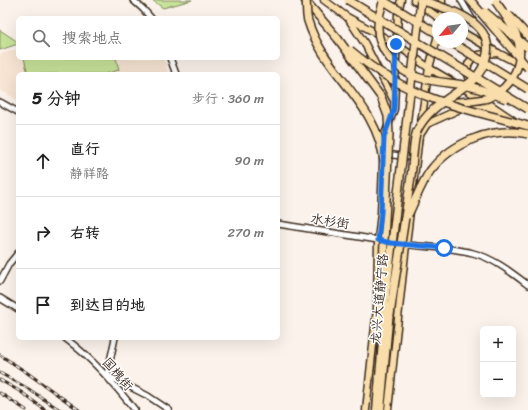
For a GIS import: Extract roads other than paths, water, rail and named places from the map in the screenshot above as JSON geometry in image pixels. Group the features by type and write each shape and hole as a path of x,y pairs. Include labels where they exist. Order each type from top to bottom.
{"highway":[{"path":"305,0 338,39 381,96 388,116 389,134 386,180"},
{"path":"305,0 308,20 314,38 326,58 351,89 367,113 378,134 384,157 386,180 390,315"},
{"path":"348,0 527,108"},
{"path":"432,30 383,0 378,28 381,45 397,66 407,74 419,78 474,88 488,92 527,108"},
{"path":"471,0 528,48"},
{"path":"471,0 528,68"},
{"path":"446,103 463,103 488,98 506,87 514,75 519,61 520,50 515,33 496,1"},
{"path":"496,1 528,36"},
{"path":"383,334 382,313 405,223 417,131 426,116 480,73 483,68 488,47 487,41 477,25 454,12 422,2"},
{"name":"龙兴大道静宁路","path":"388,286 422,2"},
{"path":"338,39 364,62 391,79 433,99 528,127"},
{"path":"461,48 528,89"},
{"path":"405,223 430,171 453,148 488,134 516,131 528,134"}],"main road":[{"path":"324,0 347,16 396,44 430,68 485,101 505,116"},
{"path":"366,410 377,308 378,240 381,213 384,137 394,109 398,12 401,0"},
{"path":"414,0 422,2 433,12"},
{"path":"441,12 442,0"},
{"path":"347,16 365,44 393,99 394,109"},
{"path":"468,35 528,68"},
{"path":"388,410 419,136 435,48"},
{"path":"485,101 474,88 467,72 470,62 477,55 498,53"},
{"path":"419,136 427,124 471,104 478,105 528,127"},
{"name":"龙兴大道静宁路","path":"381,410 390,315"},
{"name":"龙兴大道静宁路","path":"376,410 383,334"}],"street":[{"path":"133,0 148,16"},
{"path":"461,0 488,47"},
{"path":"171,60 175,72"},
{"path":"0,102 16,111"},
{"path":"383,154 409,157 413,161 416,170"},
{"name":"水杉街","path":"280,224 391,243 473,253 492,260 528,285"},
{"path":"0,281 9,264 16,255"},
{"path":"0,298 16,308"},
{"name":"国槐街","path":"68,340 83,351 107,375 135,410"},
{"path":"115,340 107,375 148,396 170,410"}],"railway":[{"path":"0,355 79,410"},
{"path":"0,373 27,388 60,410"},
{"path":"0,380 21,392 45,410"},
{"path":"0,393 26,410"}]}
